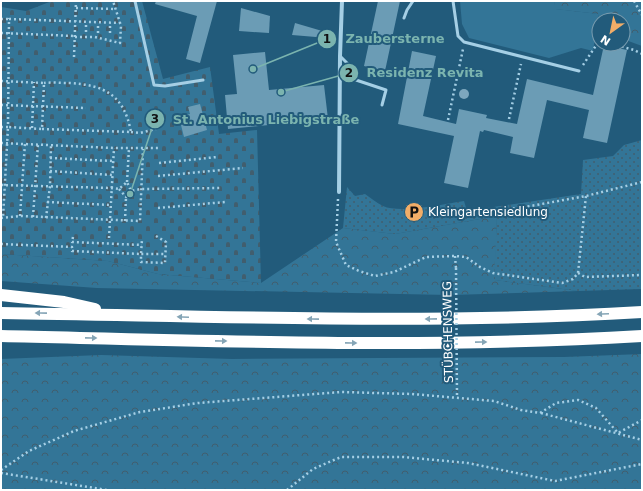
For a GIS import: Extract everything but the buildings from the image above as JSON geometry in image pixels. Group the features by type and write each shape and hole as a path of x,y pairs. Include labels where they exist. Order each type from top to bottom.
{"highway":[{"path":"1,295 64,302 122,315"},
{"path":"1,313 380,319 528,318 642,312"},
{"path":"1,336 382,343 525,341 642,336"}],"street":[{"path":"339,192 342,1"}],"lane":[{"path":"135,1 154,85 165,86 203,80"},
{"path":"404,18 406,10 413,1"},
{"path":"453,1 458,36 464,42 579,71"},
{"path":"340,56 348,64 356,80 386,90 382,105"}],"path":[{"path":"74,57 76,1"},
{"path":"1,34 95,37 120,43 120,23 113,1"},
{"path":"634,1 642,15"},
{"path":"76,8 116,9"},
{"path":"1,19 120,23"},
{"path":"10,19 6,185 2,218 20,216 140,222 143,148"},
{"path":"86,22 86,32"},
{"path":"98,23 98,33"},
{"path":"110,23 110,33"},
{"path":"448,120 464,42"},
{"path":"631,49 642,54"},
{"path":"579,71 592,52"},
{"path":"509,119 523,56"},
{"path":"1,81 89,85 112,95 119,101 125,110 131,132"},
{"path":"32,128 34,82"},
{"path":"42,129 44,83"},
{"path":"1,105 86,108"},
{"path":"1,127 140,133 156,129"},
{"path":"1,143 52,144 114,148 158,148"},
{"path":"20,216 25,143"},
{"path":"33,217 38,144"},
{"path":"46,218 50,186 50,158 52,144"},
{"path":"109,238 114,148"},
{"path":"129,148 127,182 131,191"},
{"path":"159,162 217,157"},
{"path":"50,158 113,161"},
{"path":"158,176 243,168"},
{"path":"50,171 112,175"},
{"path":"119,189 127,182"},
{"path":"468,214 525,207 586,196 642,182"},
{"path":"1,185 111,188 119,189 126,197"},
{"path":"125,221 126,197 131,191 141,189 221,188"},
{"path":"339,192 336,242 346,265 359,271 375,276 394,272 426,256 455,256 466,257 480,267 493,273 562,283 573,279 578,273 586,196"},
{"path":"48,202 111,205"},
{"path":"158,208 225,202"},
{"path":"142,240 141,262 165,263 166,242 156,236"},
{"path":"73,237 72,251 166,254"},
{"path":"72,242 142,245"},
{"path":"1,244 72,247"},
{"name":"STÜBCHENSWEG","path":"455,256 457,396"},
{"path":"578,273 585,277 603,275 642,276"},
{"path":"1,470 29,451 74,431 140,412 198,404 341,392 457,396 494,400 521,410 540,412 642,440"},
{"path":"540,412 556,403 578,400 596,408 618,433"},
{"path":"618,433 642,420"},
{"path":"287,490 314,468 341,457 403,457 468,463 555,481 642,464"},
{"path":"1,473 107,490"}],"green space":[{"path":"52,1 142,1 163,79 210,67 219,134 257,130 261,283 158,274 108,261 1,254 1,7 26,11"},
{"path":"460,1 554,1 556,9 591,13 591,50 581,48 549,58 469,38 462,24"},
{"path":"554,1 642,1 642,46 631,42 631,12 591,13 555,9"},
{"path":"642,140 642,289 578,291 494,280 497,216 395,234 343,228 347,187 355,196 365,194 383,206 400,209 422,208 464,201 467,211 581,194 583,160 613,156 624,145"},
{"path":"497,216 495,280 578,291 450,295 97,288 1,281 1,254 108,261 158,274 261,283 343,228 395,234"},
{"path":"642,354 642,490 1,490 1,359 101,355 232,359 564,357"}],"place":[{"name":"Zaubersterne","path":"253,69"},
{"name":"Residenz Revita","path":"281,92"},
{"name":"St. Antonius Liebigstraße","path":"130,194"},
{"name":"Kleingartensiedlung","path":"414,212"}]}
